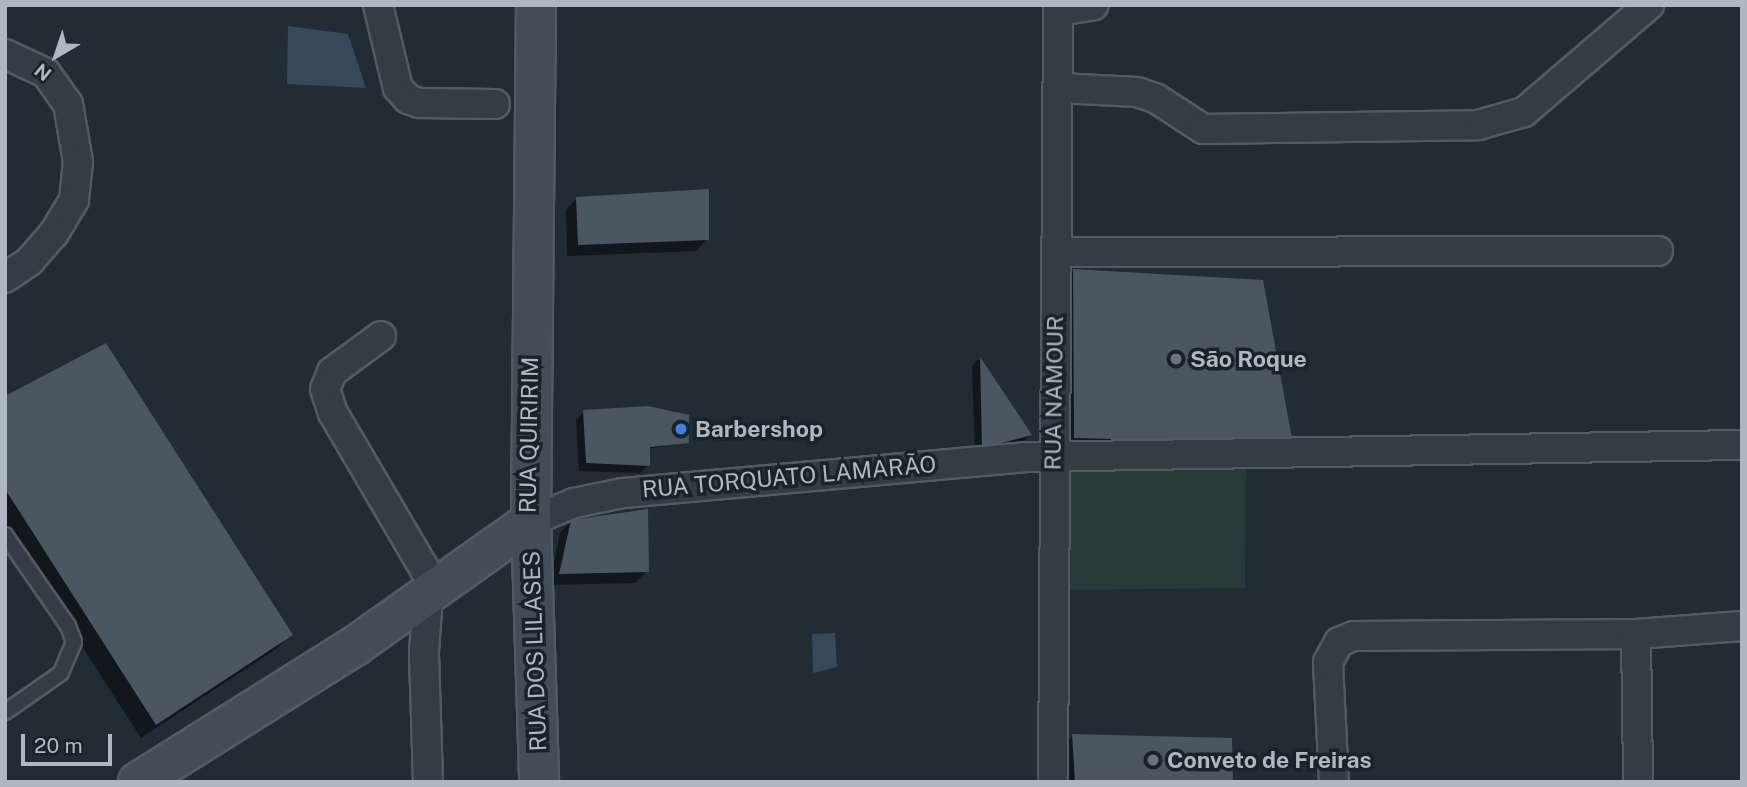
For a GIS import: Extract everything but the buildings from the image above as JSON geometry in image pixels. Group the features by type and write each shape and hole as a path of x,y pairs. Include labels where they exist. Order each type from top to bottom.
{"street":[{"path":"378,5 398,88 408,99 419,103 495,104"},
{"name":"RUA QUIRIRIM","path":"138,782 433,593 531,521 536,5"},
{"path":"1058,8 1094,5"},
{"path":"1060,88 1137,92 1157,99 1203,129 1478,125 1524,112 1649,5"},
{"name":"RUA NAMOUR","path":"1053,782 1053,456 1060,88 1058,8"},
{"path":"5,54 46,72 68,104 78,162 74,200 54,233 30,261 5,278"},
{"path":"1056,251 1658,251"},
{"path":"381,336 332,372 325,389 333,413 433,593 424,652 428,782"},
{"name":"RUA TORQUATO LAMARÃO","path":"531,521 574,503 623,493 1053,456 1742,445"},
{"name":"RUA DOS LILASES","path":"531,521 539,782"},
{"path":"1334,782 1328,662 1339,642 1365,635 1636,634 1742,626"},
{"path":"1636,634 1638,782"}],"lane":[{"path":"5,535 68,626 75,642 61,673 5,712"}],"green space":[{"path":"1074,438 1097,441 1082,466 1246,463 1245,588 1057,590 1065,441"}],"water":[{"path":"288,26 348,34 366,88 287,84"},
{"path":"835,633 837,667 813,673 812,634"}],"place":[{"name":"São Roque","path":"1176,359"},
{"name":"Barbershop","path":"681,429"},
{"name":"Conveto de Freiras","path":"1153,760"}]}
